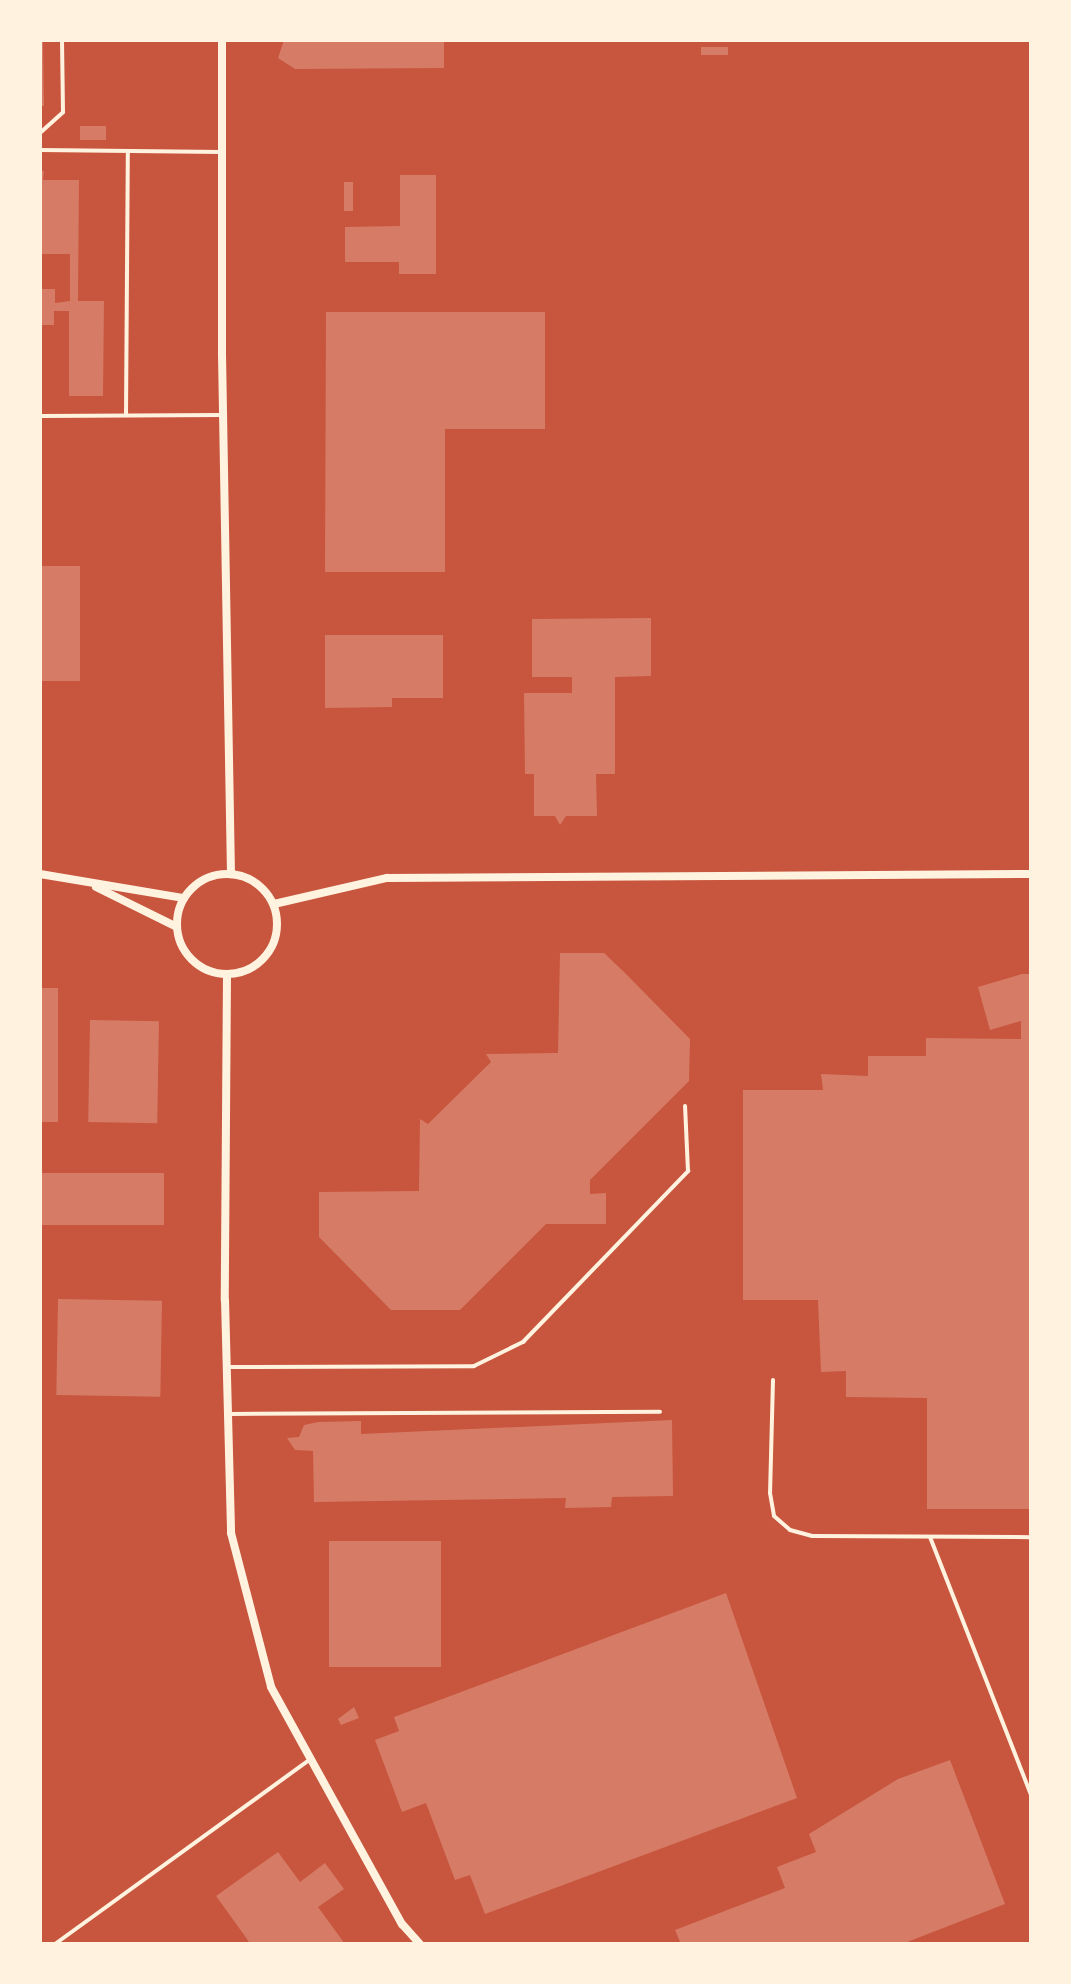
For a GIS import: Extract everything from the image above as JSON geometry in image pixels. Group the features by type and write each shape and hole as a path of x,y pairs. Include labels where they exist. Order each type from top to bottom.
{"street":[{"path":"222,40 223,415 231,874"},
{"path":"40,874 184,898"},
{"path":"231,874 257,883 274,904 277,928 270,952 244,972 227,975 199,966 188,955 177,927 184,898 204,879 231,874"},
{"path":"274,904 387,878 1031,874"},
{"path":"91,884 177,927"},
{"path":"227,975 227,1367 231,1533 271,1687 402,1924 420,1944"}],"lane":[{"path":"40,133 63,112 62,40"},
{"path":"40,150 223,152"},
{"path":"126,415 128,151"},
{"path":"40,416 223,415"},
{"path":"227,1367 474,1366 523,1342 688,1171 685,1106"},
{"path":"773,1380 774,1516 790,1530 812,1536 1031,1537"},
{"path":"228,1414 660,1412"},
{"path":"930,1537 1031,1795"},
{"path":"55,1944 311,1759"}],"building":[{"path":"40,40 43,40 44,106 40,106"},
{"path":"284,40 444,40 444,68 295,69 278,58"},
{"path":"701,47 728,47 728,55 701,55"},
{"path":"80,126 106,126 106,140 80,140"},
{"path":"40,171 44,171 43,180 79,180 78,301 104,301 103,396 69,396 69,311 54,311 54,325 40,325 40,289 55,289 55,303 70,301 70,254 40,254"},
{"path":"400,175 436,175 436,274 399,274 399,262 345,262 345,227 400,226"},
{"path":"344,182 353,182 353,211 344,211"},
{"path":"326,312 545,312 545,429 445,429 445,572 325,572"},
{"path":"40,566 80,566 80,681 40,681"},
{"path":"651,618 651,676 615,677 615,774 596,774 597,816 566,816 560,825 555,816 534,816 534,774 525,774 524,693 572,693 572,677 532,677 532,619"},
{"path":"325,635 443,635 443,698 392,698 392,707 325,708"},
{"path":"560,953 604,953 624,972 690,1039 689,1081 590,1180 590,1194 606,1193 606,1224 546,1224 460,1310 391,1310 319,1237 319,1192 419,1191 420,1119 428,1124 491,1062 486,1054 558,1053"},
{"path":"1031,974 1031,1509 927,1509 927,1398 846,1397 846,1371 821,1372 818,1300 743,1300 743,1090 823,1090 821,1074 868,1076 868,1056 926,1056 926,1038 1021,1039 1021,1021 990,1030 978,987"},
{"path":"40,988 58,988 58,1122 40,1122"},
{"path":"90,1020 159,1021 157,1123 88,1122"},
{"path":"40,1173 164,1173 164,1225 40,1225"},
{"path":"58,1299 162,1301 160,1397 56,1395"},
{"path":"672,1420 673,1496 612,1497 611,1507 565,1508 566,1498 314,1502 313,1451 295,1450 287,1438 299,1437 304,1425 318,1422 361,1421 361,1434"},
{"path":"329,1541 441,1541 441,1667 329,1667"},
{"path":"726,1593 797,1798 485,1914 470,1875 455,1880 426,1803 402,1812 375,1740 399,1731 394,1717"},
{"path":"354,1707 359,1718 341,1725 338,1719"},
{"path":"950,1760 1005,1904 902,1944 681,1944 675,1930 785,1888 777,1867 816,1852 809,1834 898,1779"},
{"path":"278,1852 300,1882 325,1863 344,1889 318,1907 345,1944 250,1944 216,1896"}]}
